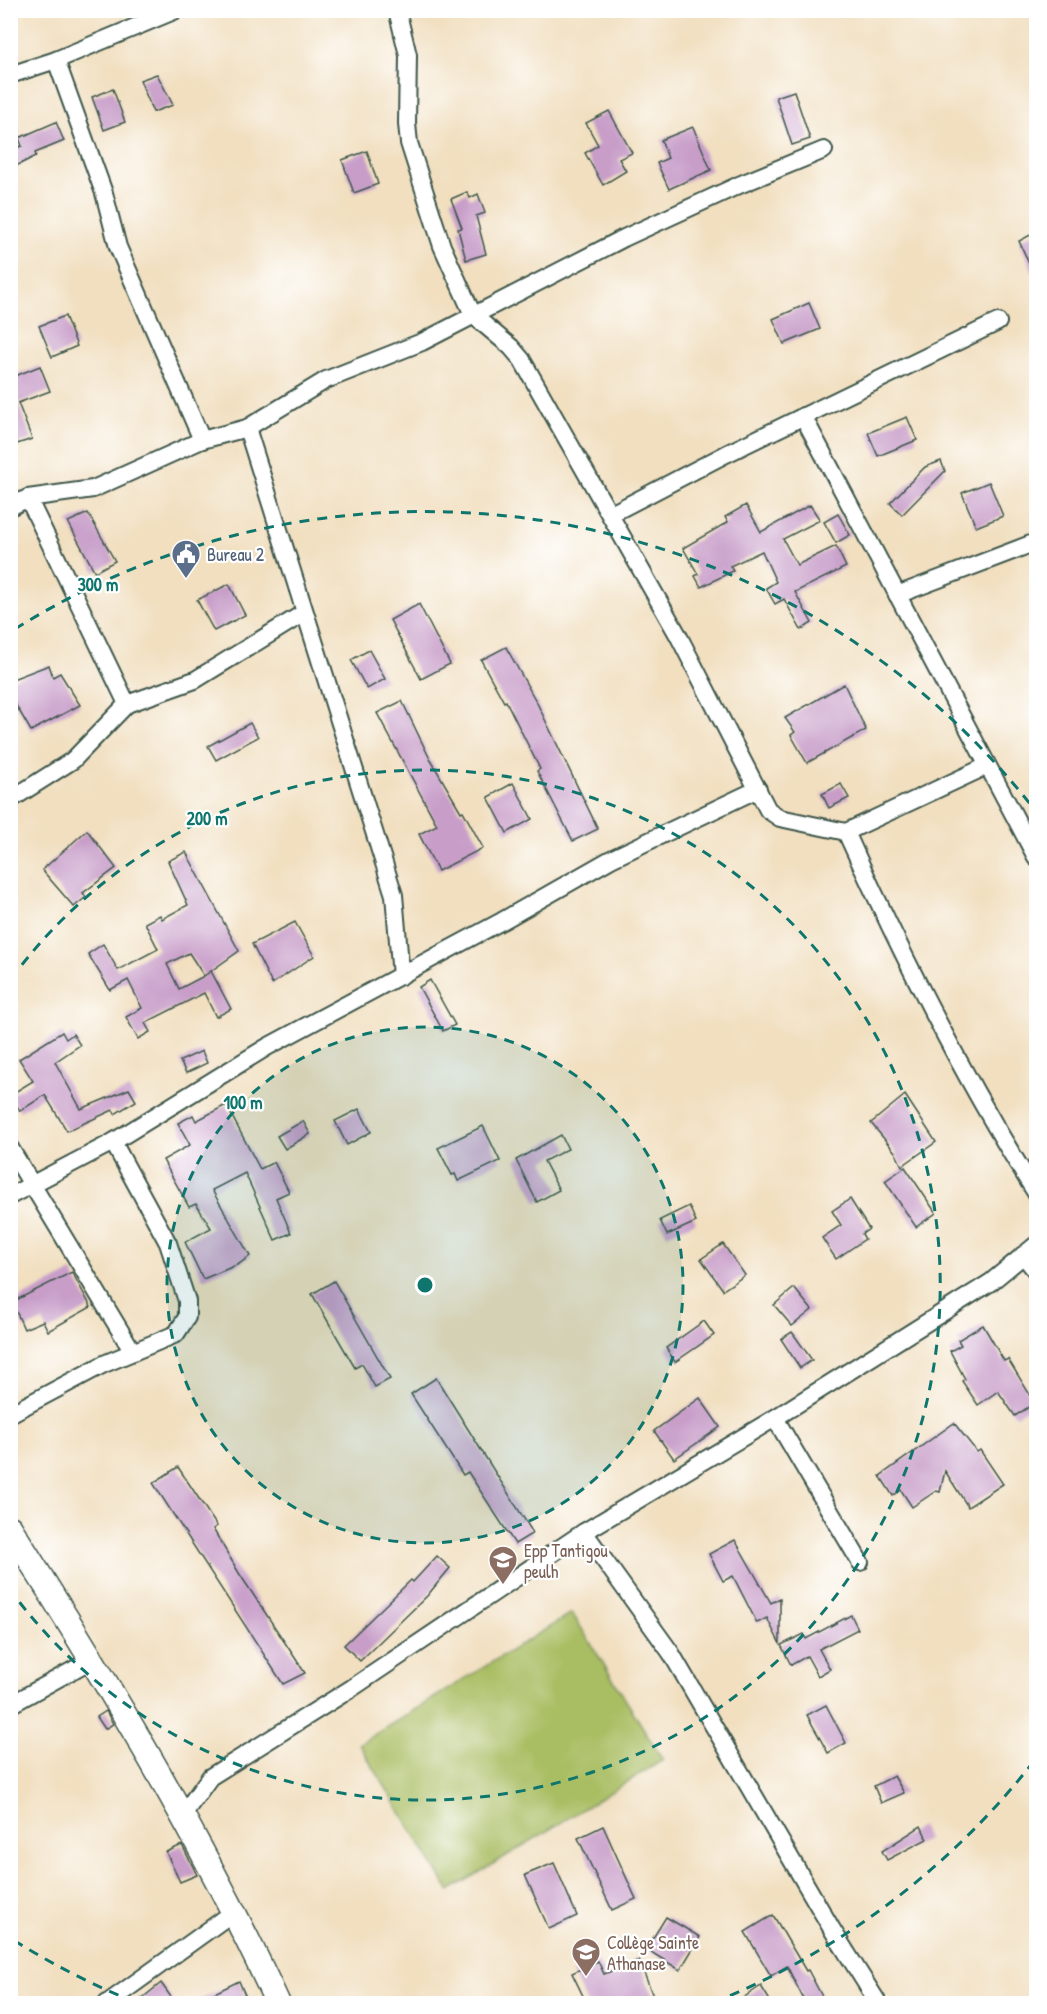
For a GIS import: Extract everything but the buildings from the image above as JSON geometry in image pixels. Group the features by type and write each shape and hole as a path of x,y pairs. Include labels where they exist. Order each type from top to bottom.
{"main road":[{"path":"10,1528 93,1659 182,1816 234,1911 278,2004"}],"street":[{"path":"10,75 56,60 176,10"},
{"path":"397,10 408,55 407,124 410,143 442,246 473,315 511,347 522,360 611,514 768,810 780,818 846,832 987,766"},
{"path":"56,60 104,193 118,247 202,440"},
{"path":"10,507 28,498 93,489 202,440 247,428 326,380 383,359 633,233 824,150"},
{"path":"611,514 803,416 998,322"},
{"path":"803,416 1036,857"},
{"path":"247,428 394,895 401,976"},
{"path":"28,498 128,704"},
{"path":"897,595 1036,542"},
{"path":"10,800 73,760 128,704 195,680 304,613"},
{"path":"10,1196 113,1142 267,1047 401,976 610,859 758,789"},
{"path":"846,832 910,969 975,1093 1036,1193"},
{"path":"10,1414 104,1364 176,1334 187,1317 187,1301 168,1243 113,1142"},
{"path":"10,1148 133,1352"},
{"path":"182,1816 210,1776 352,1688 584,1532 775,1418 992,1282 1030,1250 1036,1271"},
{"path":"775,1418 860,1562"},
{"path":"584,1532 671,1653 832,1931 877,2001 873,2004"},
{"path":"10,1705 93,1659"},
{"path":"106,2004 234,1911"}],"green space":[{"path":"572,1613 663,1760 449,1891 359,1744"}],"place":[{"name":"Bureau 2","path":"186,580"},
{"name":"Epp Tantigou peulh","path":"503,1586"},
{"name":"Collège Sainte Athanase","path":"586,1978"}]}
